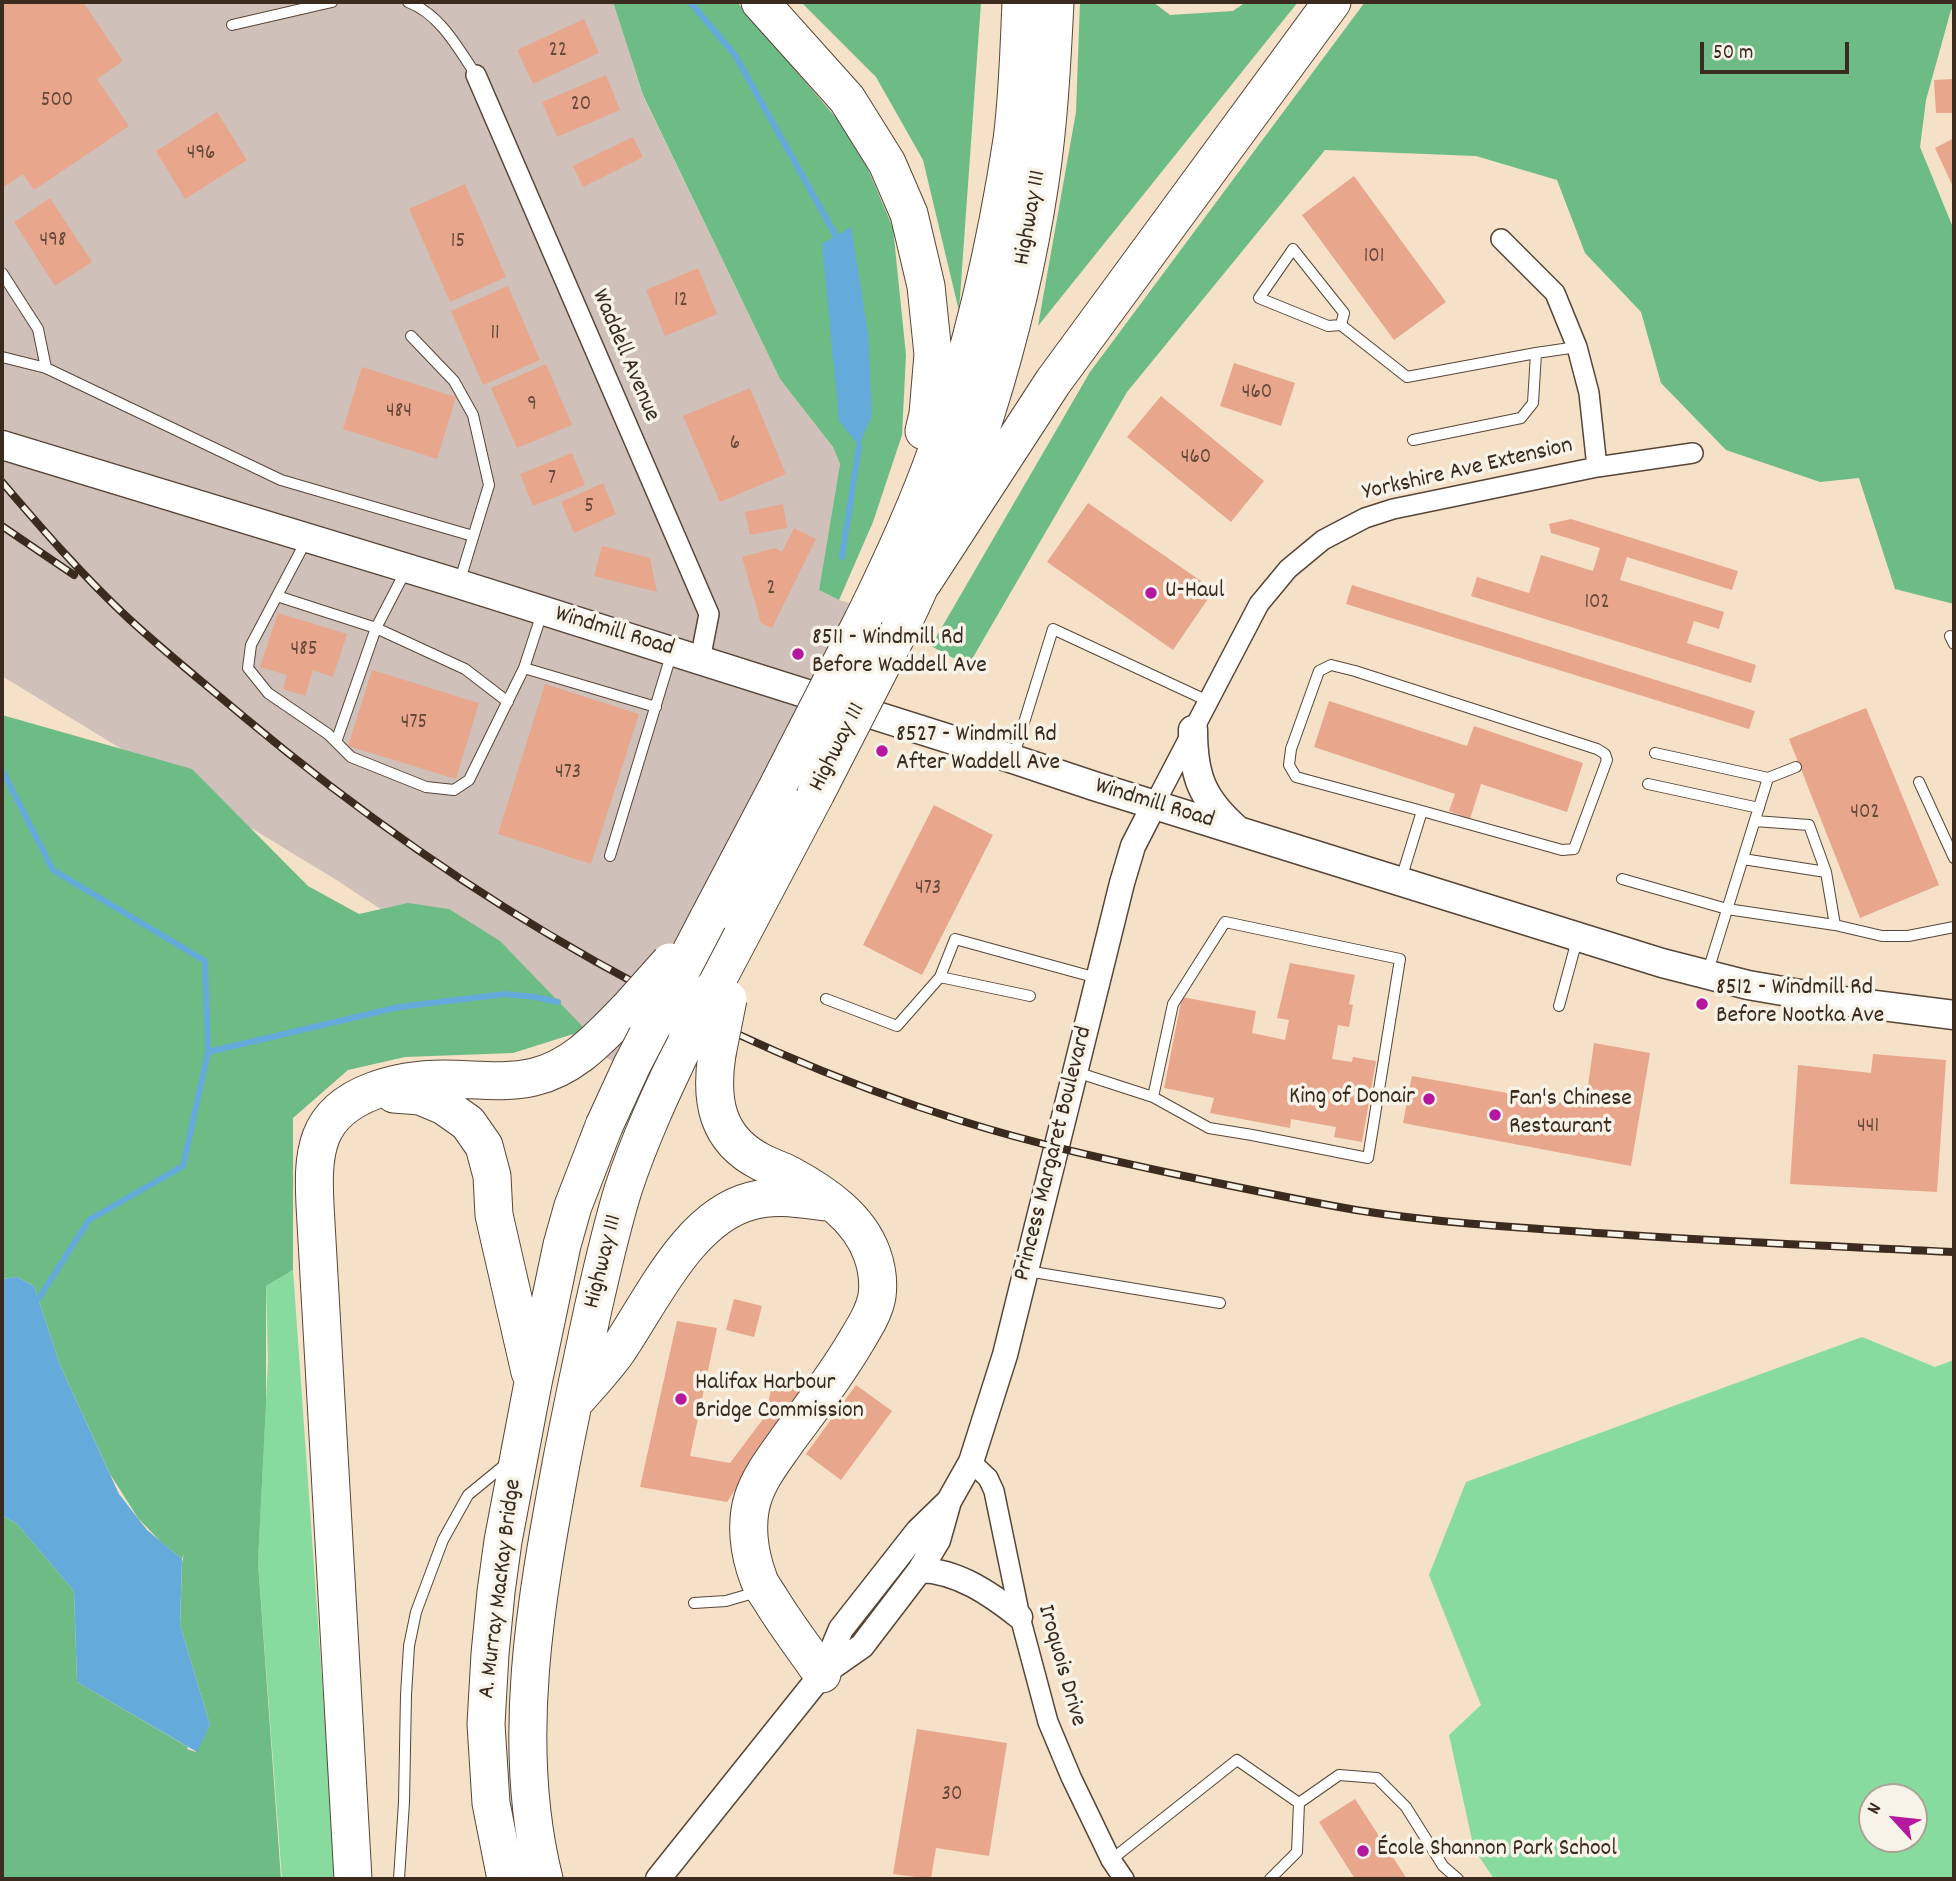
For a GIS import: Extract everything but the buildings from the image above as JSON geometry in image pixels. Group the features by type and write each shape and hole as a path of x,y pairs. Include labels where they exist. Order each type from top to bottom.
{"highway":[{"path":"760,2 847,99 887,163 909,214 926,286 933,354 928,414 891,563"},
{"name":"Highway 111","path":"533,1383 562,1245 573,1206 604,1126 632,1065 863,621 891,563 937,451 989,265 1012,137 1021,2"},
{"name":"Highway 111","path":"569,1420 606,1250 623,1190 647,1127 702,1047 744,932 923,582 966,472 1004,353 1040,183 1047,124 1055,2"},
{"path":"923,582 1053,382 1332,2"},
{"path":"353,1879 314,1179 317,1149 322,1133 349,1101 369,1091 409,1082 442,1079 515,1080 537,1076 585,1053 708,919"},
{"path":"702,1047 714,1074 714,1100 726,1132 740,1148 760,1162 790,1175 846,1213 861,1231 878,1274 877,1295 870,1317 844,1361 765,1472 752,1499 749,1526 751,1553 758,1580 822,1674"},
{"path":"369,1091 420,1096 444,1106 468,1123 484,1146 492,1176 494,1215 533,1383"},
{"path":"569,1420 690,1242 708,1223 749,1201 770,1197 834,1204"},
{"name":"A. Murray MacKay Bridge","path":"506,1879 491,1803 486,1724 487,1690 502,1554 533,1383"},
{"name":"A. Murray MacKay Bridge","path":"544,1879 534,1832 531,1801 528,1701 537,1607 569,1420"}],"main road":[{"name":"Windmill Road","path":"2,445 459,584 1662,963 1748,985 1835,1000 1954,1015"},
{"path":"1192,730 1195,769 1201,785 1218,813 1238,831"}],"street":[{"name":"Waddell Avenue","path":"476,75 709,614 700,660"},
{"path":"1501,239 1555,293 1577,347 1589,393 1597,467"},
{"name":"Yorkshire Ave Extension","path":"1154,805 1259,604 1288,569 1323,540 1365,518 1393,509 1597,467 1693,453"},
{"name":"Princess Margaret Boulevard","path":"822,1674 862,1646 920,1570 938,1540 949,1501 971,1462 1005,1355 1122,883 1133,846 1154,805"},
{"name":"Iroquois Drive","path":"971,1462 988,1478 994,1491 1020,1617 1048,1722 1070,1777 1111,1860 1124,1879"},
{"name":"Princess Margaret Boulevard","path":"668,1876 822,1674 841,1629 918,1531 949,1501"},
{"path":"920,1570 935,1570 976,1587 1020,1617"}],"lane":[{"path":"232,25 310,4 332,2"},
{"path":"408,2 417,5 444,27 476,75"},
{"path":"1341,325 1344,313 1293,249 1259,298 1328,326 1341,325 1408,377 1577,347"},
{"path":"2,273 38,329 46,368"},
{"path":"411,336 454,381 473,415 489,485 459,584"},
{"path":"1413,440 1521,418 1532,403 1536,353"},
{"path":"4,355 46,368 281,480 473,536"},
{"path":"307,538 251,645 248,668 268,693 328,734 351,757 426,787 454,790 469,780 524,668 543,611"},
{"path":"336,742 376,628 407,568"},
{"path":"277,596 376,628 465,669 508,702"},
{"path":"1013,759 1054,629 1208,701"},
{"path":"610,856 672,651"},
{"path":"1331,665 1355,671 1597,749 1605,754 1606,760 1574,849 1562,850 1422,811 1296,777 1289,765 1291,749 1319,671 1331,665"},
{"path":"524,668 656,707"},
{"path":"1655,753 1768,778 1796,767"},
{"path":"1707,975 1768,778"},
{"path":"1919,782 1954,858"},
{"path":"1648,784 1759,808"},
{"path":"1400,881 1422,811"},
{"path":"1755,821 1810,825 1826,872 1835,925"},
{"path":"1743,859 1826,872"},
{"path":"1622,879 1727,909 1835,925 1882,936 1908,936 1954,927"},
{"path":"1075,1071 1153,1097 1209,1128 1368,1157 1400,959 1225,922 1173,1004 1153,1097"},
{"path":"1559,1006 1578,937"},
{"path":"827,999 897,1026 940,977 955,939 1098,978"},
{"path":"940,977 1030,996"},
{"path":"1026,1270 1220,1303"},
{"path":"399,1879 409,1646 416,1612 443,1540 468,1495 520,1451"},
{"path":"694,1603 726,1601 764,1589"},
{"path":"1111,1860 1237,1760 1299,1803"},
{"path":"1299,1803 1339,1775 1377,1778 1406,1807 1443,1866 1458,1879"},
{"path":"1270,1879 1297,1852 1299,1803"}],"shaded area":[{"path":"2,2 613,2 643,96 780,379 833,447 840,464 819,590 839,600 881,612 638,1078 338,881 2,676"}],"green space":[{"path":"613,2 737,2 856,141 893,228 906,355 902,435 873,522 839,600 819,590 840,464 833,447 780,379 643,95"},
{"path":"801,2 981,2 959,311 923,160 876,77"},
{"path":"1080,2 1153,2 1170,15 1233,11 1246,2 1298,2 1038,326 1076,112"},
{"path":"1365,2 1954,2 1926,100 1920,147 1954,230 1954,604 1895,589 1859,478 1820,482 1726,450 1661,383 1641,312 1585,253 1557,180 1476,156 1325,150 1127,392 968,666 931,646 1090,372"},
{"path":"2,715 192,769 308,886 359,914 408,903 449,909 500,941 586,1030 513,1053 405,1057 348,1070 293,1118 293,1270 266,1286 266,1404 258,1562 281,1879 2,1879 2,1515 17,1524 74,1591 77,1682 196,1752 210,1725 180,1625 184,1554 182,1559 138,1518 110,1474 60,1365 34,1286 17,1277 2,1279"},
{"path":"293,1270 334,1879 282,1879 258,1562 268,1361 266,1286"},
{"path":"1862,1337 1935,1367 1954,1360 1954,1879 1494,1879 1474,1849 1449,1735 1481,1705 1429,1575 1466,1482"}],"water":[{"path":"851,227 868,333 872,415 859,446 839,421 822,244"},
{"path":"17,1277 34,1286 60,1365 119,1494 147,1530 182,1559 180,1625 210,1725 197,1752 77,1682 74,1591 17,1524 2,1515 2,1279"}],"waterway":[{"path":"690,2 735,55 836,236"},
{"path":"842,557 859,446"},
{"path":"2,770 53,870 205,961 208,1052 183,1166 89,1220 39,1298"},
{"path":"208,1052 399,1007 505,994 558,1002"}],"railway":[{"path":"2,482 78,568 142,631 325,782 408,843 494,901 583,954 674,1003 768,1048 864,1087 962,1121 1100,1158 1356,1210 1527,1228 1954,1252"},
{"path":"2,526 74,575"}],"place":[{"name":"U-Haul","path":"1151,593"},
{"name":"8511 - Windmill Rd Before Waddell Ave","path":"798,654"},
{"name":"8527 - Windmill Rd After Waddell Ave","path":"882,751"},
{"name":"8512 - Windmill Rd Before Nootka Ave","path":"1702,1004"},
{"name":"King of Donair","path":"1429,1099"},
{"name":"Fan's Chinese Restaurant","path":"1495,1115"},
{"name":"Halifax Harbour Bridge Commission","path":"681,1399"},
{"name":"École Shannon Park School","path":"1363,1851"}]}
